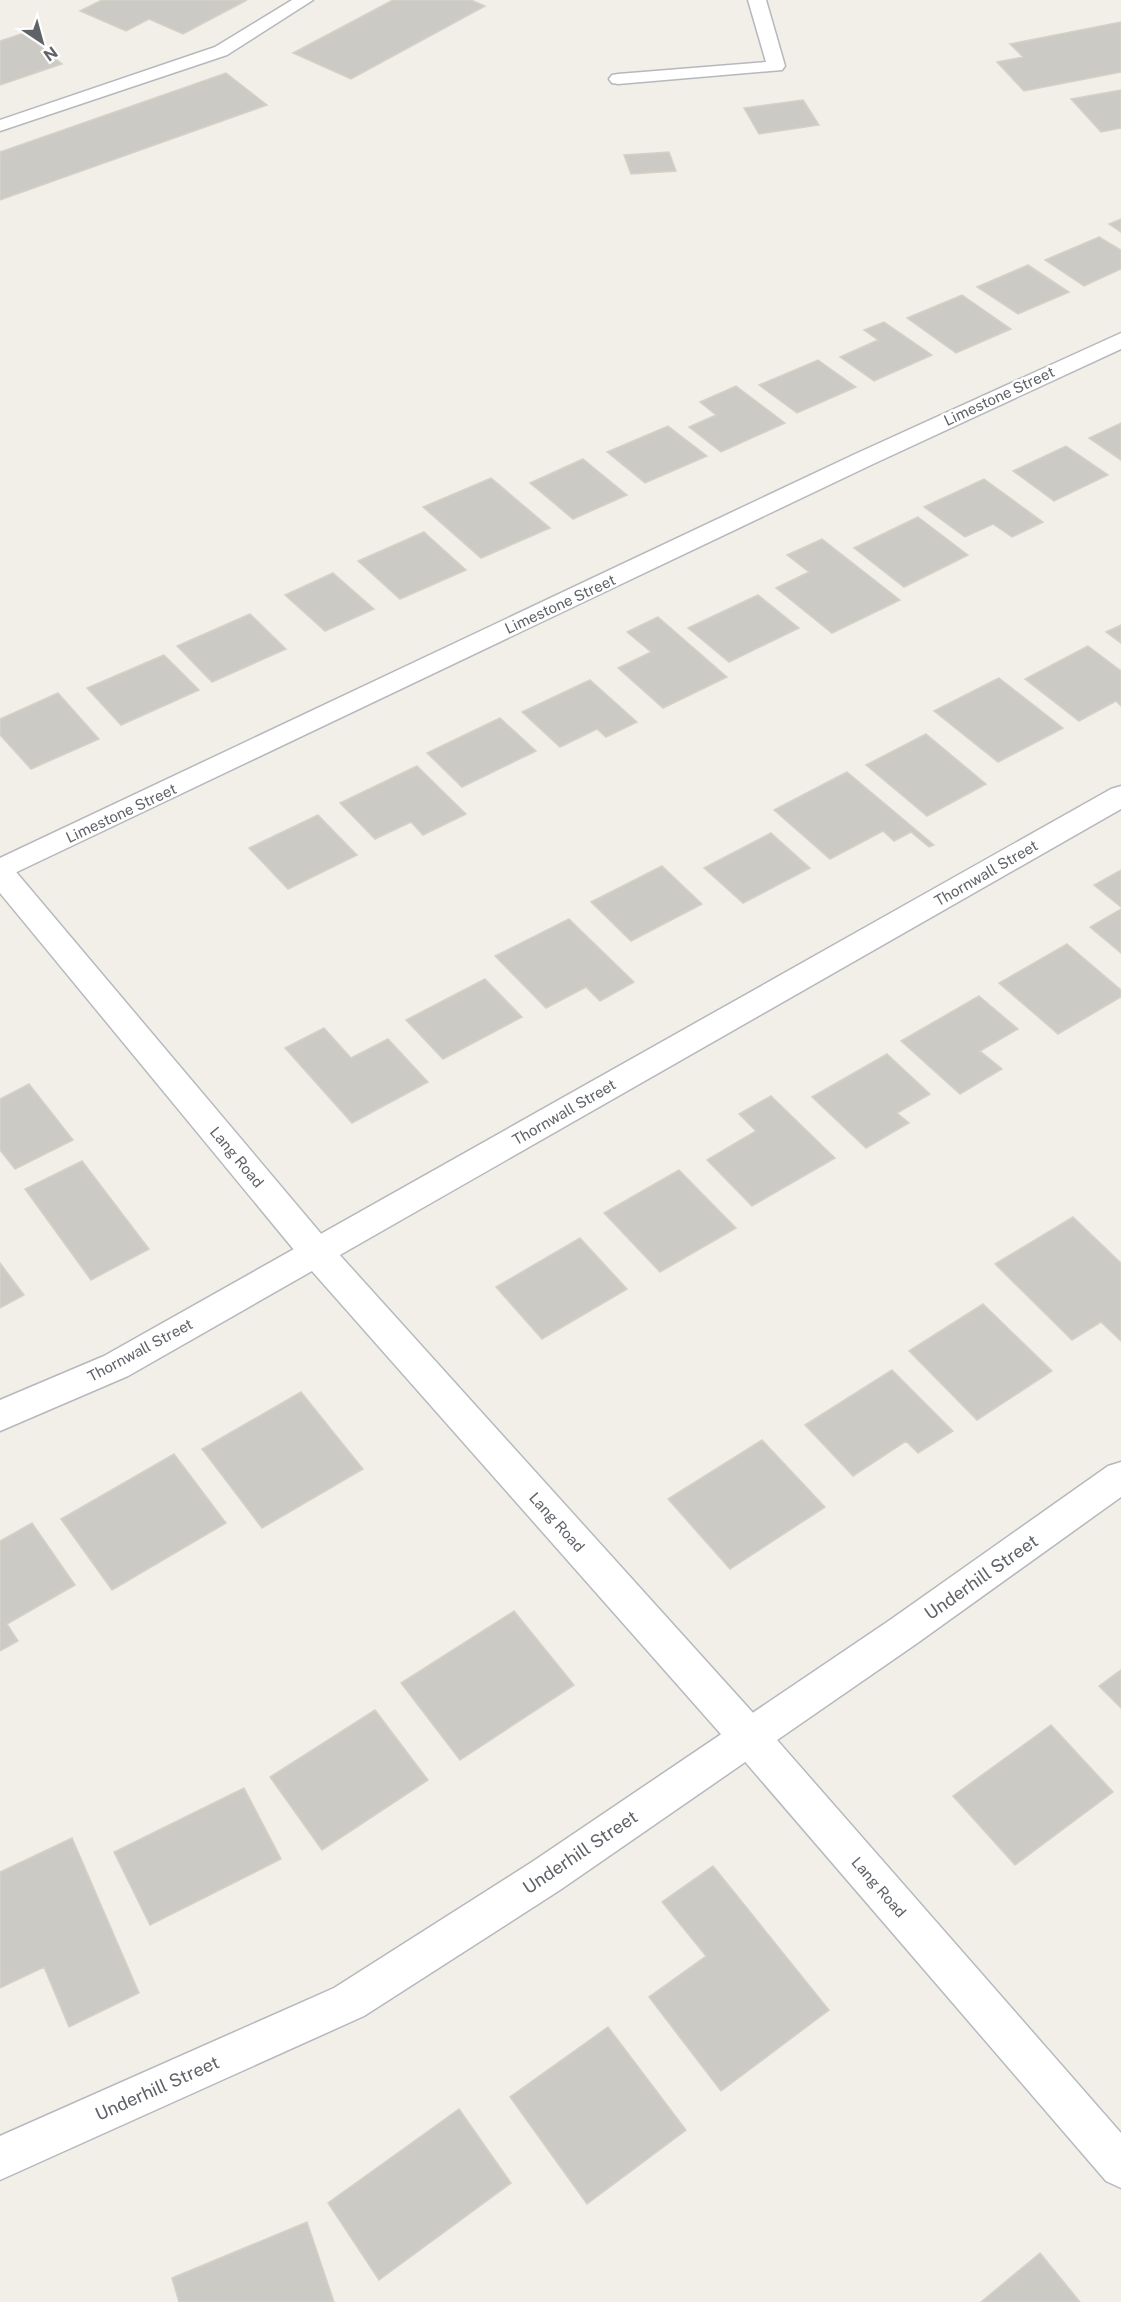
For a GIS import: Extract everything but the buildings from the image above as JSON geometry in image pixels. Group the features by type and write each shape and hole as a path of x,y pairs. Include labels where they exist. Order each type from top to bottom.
{"street":[{"name":"Limestone Street","path":"0,872 852,465 1121,340"},
{"name":"Thornwall Street","path":"0,1416 116,1366 1121,796"},
{"name":"Lang Road","path":"0,872 316,1252 749,1737 1121,2166"},
{"name":"Underhill Street","path":"0,2158 349,2002 546,1876 903,1632 1121,1478"}],"lane":[{"path":"0,126 221,51 304,0"},
{"path":"618,79 776,66 757,0"}]}
